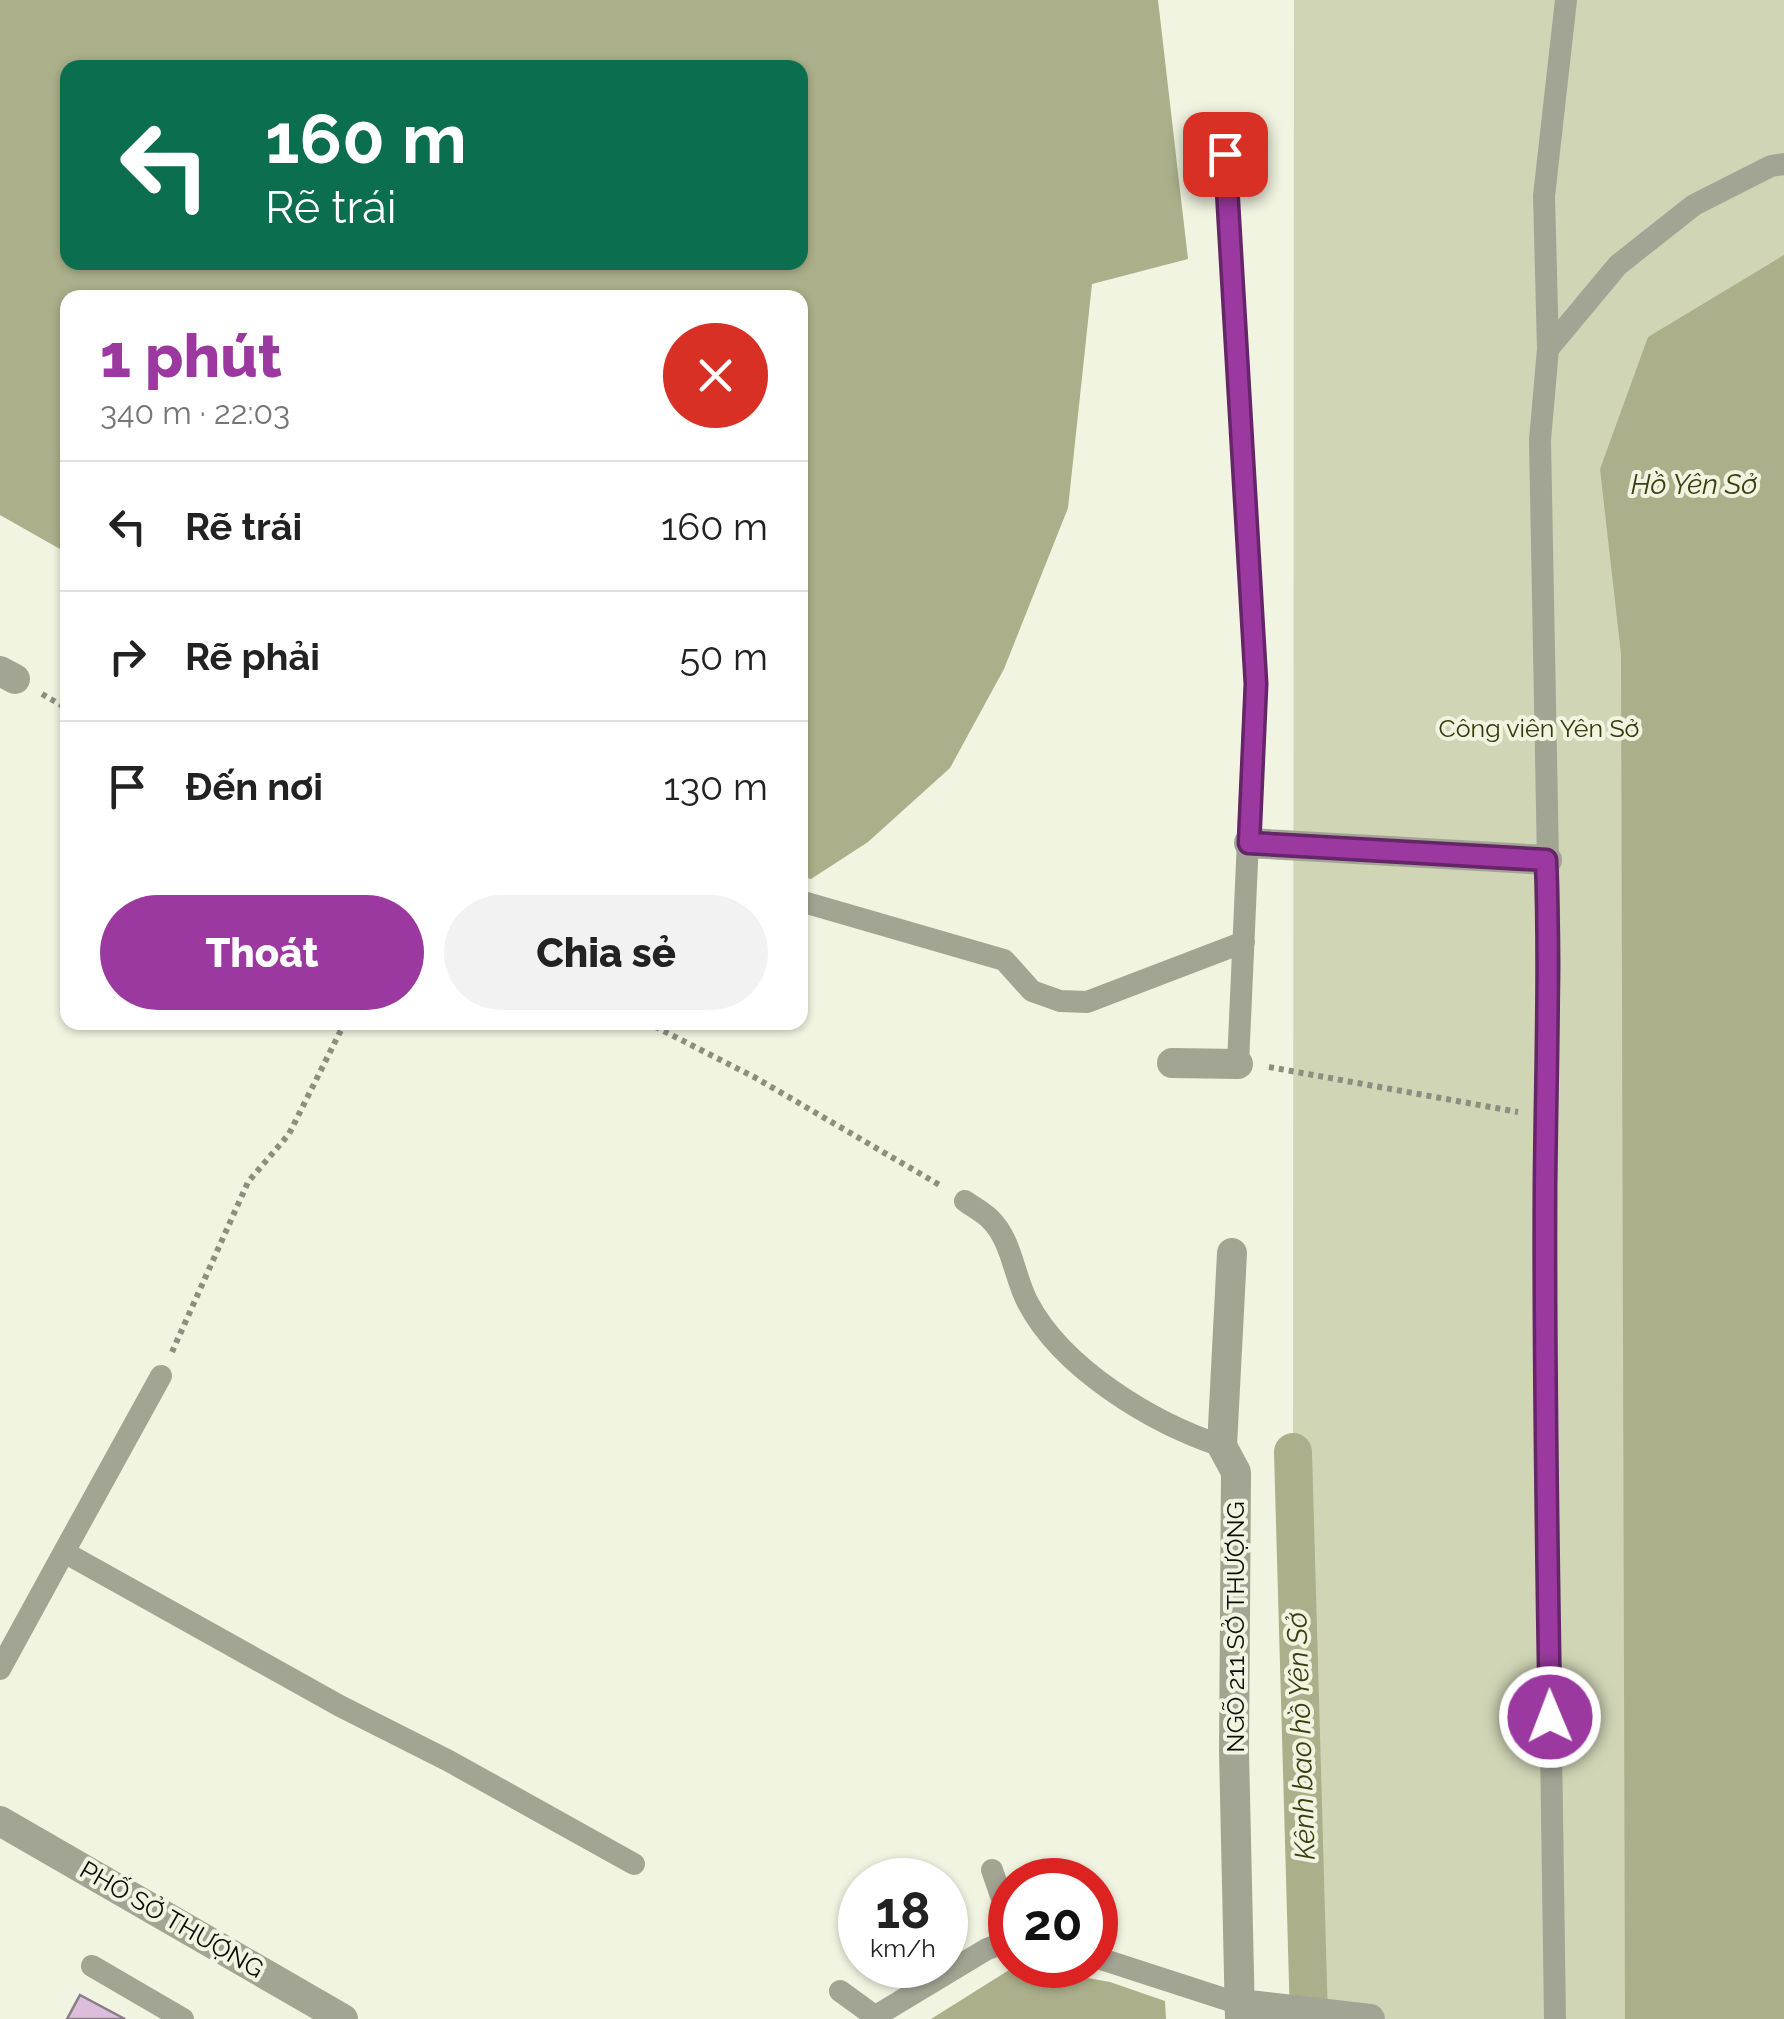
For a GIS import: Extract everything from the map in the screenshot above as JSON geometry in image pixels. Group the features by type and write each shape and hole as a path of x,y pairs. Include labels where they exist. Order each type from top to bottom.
{"street":[{"path":"1249,843 1546,860"},
{"path":"1172,1062 1248,1064"},
{"name":"NGÕ 211 SỞ THƯỢNG","path":"1232,1253 1222,1446 1236,1472 1234,1751 1240,2012"},
{"name":"PHỐ SỞ THƯỢNG","path":"0,1822 343,2019"},
{"path":"1240,2012 1282,2010 1358,2018"}],"lane":[{"path":"1555,2019 1545,1330 1550,966 1540,440 1548,349 1544,196 1566,0"},
{"path":"1225,154 1256,684 1244,942 1248,1064"},
{"path":"1548,349 1618,265 1694,205 1771,166 1784,164"},
{"path":"808,903 1004,960 1032,990 1060,1000 1088,1002 1244,942"},
{"path":"965,1201 991,1220 1001,1234 1026,1300 1043,1328 1117,1394 1181,1432 1222,1446"},
{"path":"0,1669 161,1376"},
{"path":"64,1552 634,1864"},
{"path":"840,1991 872,2017 988,1949"},
{"path":"92,1966 183,2019"},
{"path":"1118,1966 1240,2012"}],"path":[{"path":"161,1376 248,1182 289,1134 341,1030"},
{"path":"662,1030 756,1078 965,1201"},
{"path":"1248,1064 1545,1117"}],"green space":[{"name":"Công viên Yên Sở","path":"1294,0 1784,0 1784,2019 1309,2019 1293,1452"}],"water":[{"path":"0,0 1158,0 1188,259 1092,284 1068,508 1004,669 950,768 868,842 811,879 808,290 60,290 60,549 0,515"},
{"name":"Hồ Yên Sở","path":"1784,255 1784,2019 1625,2019 1621,654 1600,469 1648,337"},
{"path":"988,1983 988,1988 1118,1988 1118,1985 1165,2001 1166,2019 931,2019"}],"building":[{"path":"80,1995 125,2019 67,2019"}],"waterway":[{"name":"Kênh bao hồ Yên Sở","path":"1293,1452 1309,2019"}],"route":[{"path":"1225,154 1256,684 1249,843 1546,860 1550,966 1545,1330 1550,1717"}]}
